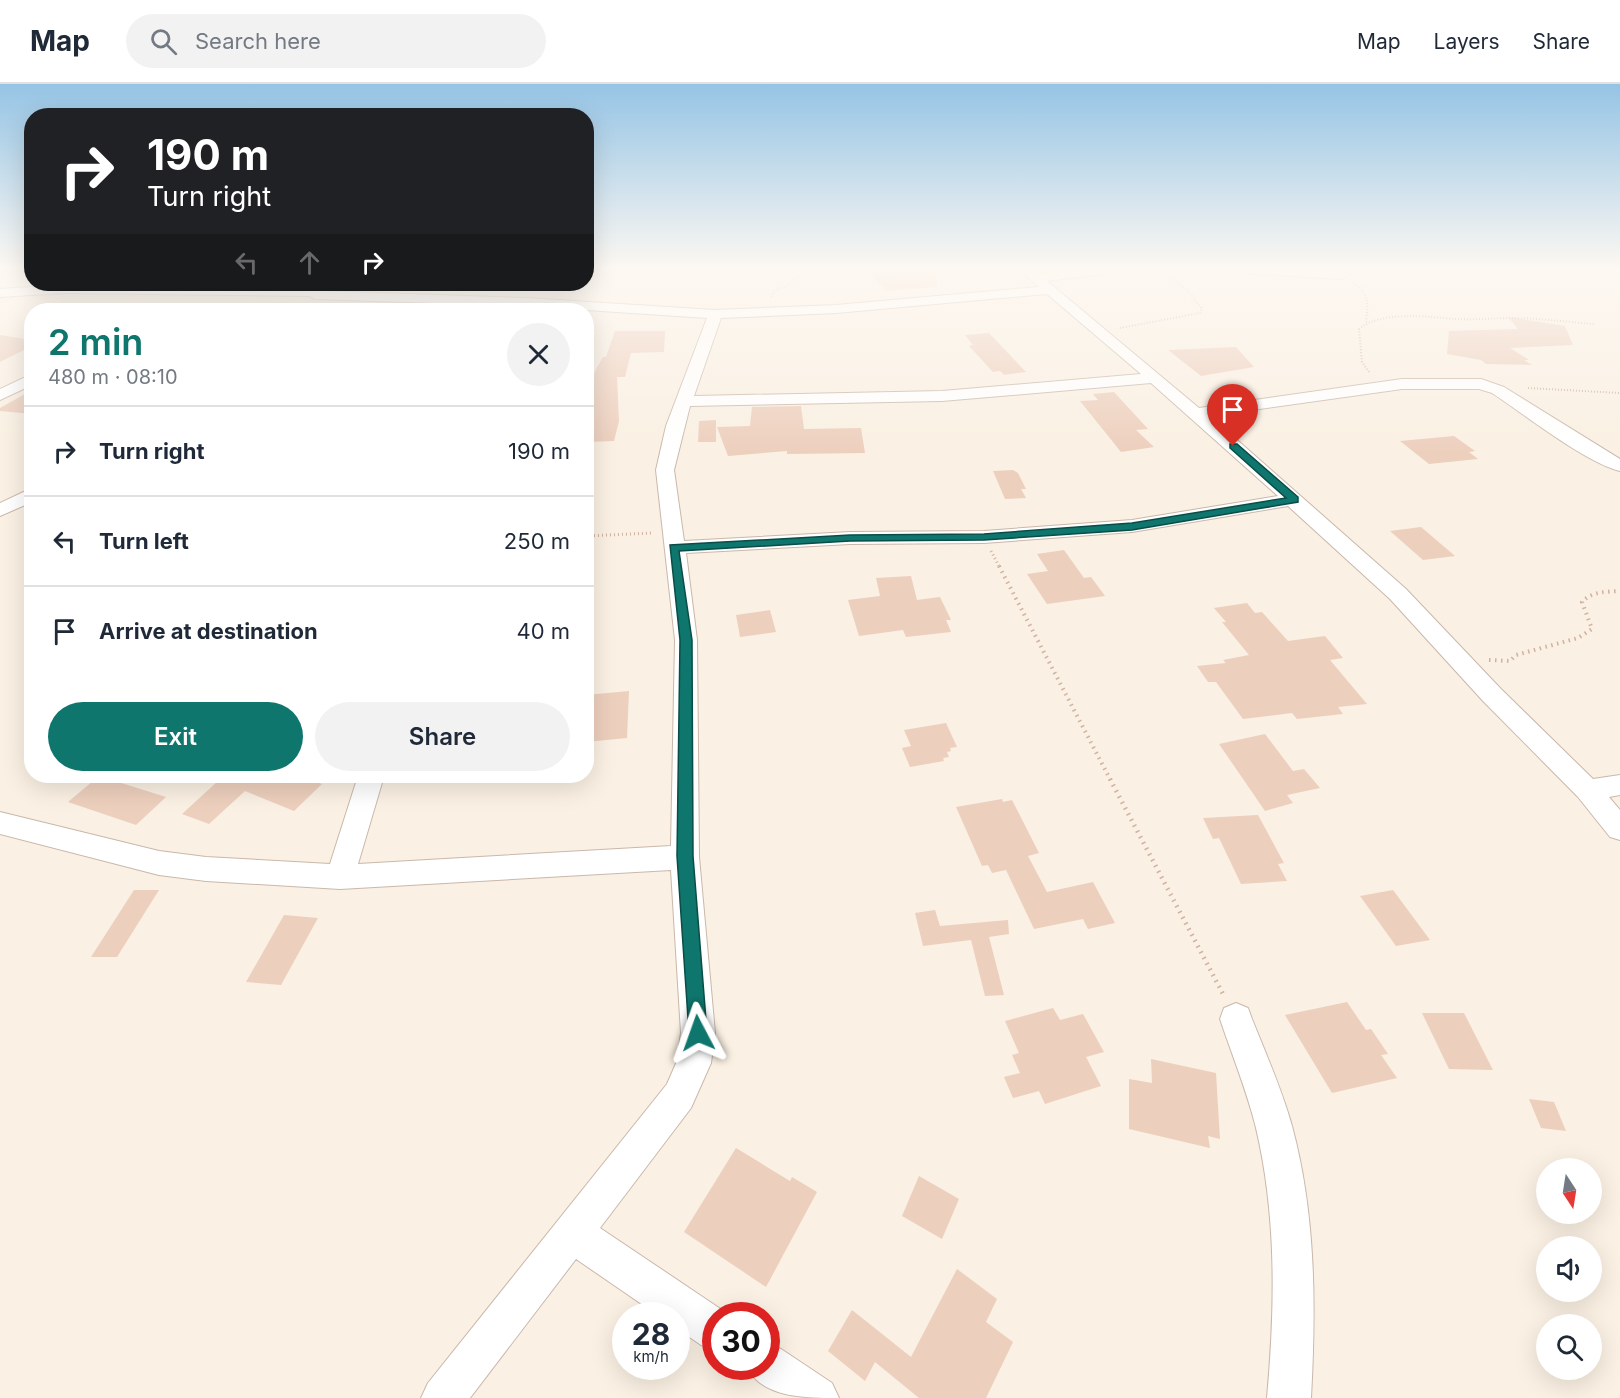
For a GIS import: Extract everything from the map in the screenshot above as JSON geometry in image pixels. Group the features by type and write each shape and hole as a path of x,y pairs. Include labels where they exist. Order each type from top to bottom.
{"street":[{"path":"443,1398 679,1096 694,1063 698,1033 685,856 686,640 672,540 666,462 675,426 687,401 710,330"},
{"path":"1100,332 1294,499 1398,594 1587,790 1620,828"},
{"path":"687,401 942,396 1154,378"},
{"path":"0,395 24,382"},
{"path":"1196,413 1380,386 1465,383 1493,388 1593,453 1620,466"},
{"path":"0,510 24,499"},
{"path":"672,540 984,537 1132,526 1294,499"},
{"path":"340,877 368,783"},
{"path":"1587,790 1620,785"},
{"path":"0,823 159,863 206,869 340,877 685,856"},
{"path":"1236,1019 1274,1126 1288,1199 1292,1230 1294,1338 1289,1398"},
{"path":"572,1233 702,1320"},
{"path":"780,1373 817,1398"}],"path":[{"path":"1100,332 1109,330"},
{"path":"1359,330 1362,362 1380,386"},
{"path":"1493,388 1558,387 1620,393"},
{"path":"594,536 672,540"},
{"path":"984,537 1236,1019"},
{"path":"1465,665 1483,660 1509,661 1516,655 1578,638 1592,628 1582,602 1584,598 1592,594 1620,591"}],"building":[{"path":"1567,330 1573,345 1510,348 1529,360 1524,360 1532,365 1486,364 1481,360 1447,354 1449,331"},
{"path":"615,331 665,331 664,352 631,353 625,377 617,377 619,421 614,441 594,442 594,374 603,357 606,357"},
{"path":"989,333 1026,372 1004,375 1000,371 993,372 969,346 973,345 965,335"},
{"path":"0,335 24,339 24,350 0,362"},
{"path":"1236,347 1254,367 1201,376 1168,350"},
{"path":"1114,392 1148,429 1136,430 1154,447 1121,452 1080,401 1098,400 1093,394"},
{"path":"24,394 24,413 0,411 0,408"},
{"path":"801,406 804,429 861,428 865,453 787,454 787,451 728,456 717,427 750,426 752,407"},
{"path":"716,420 716,442 698,442 699,421"},
{"path":"1454,436 1475,451 1469,452 1478,459 1429,464 1400,441"},
{"path":"1013,470 1018,473 1026,489 1021,489 1026,498 1005,499 993,471"},
{"path":"1421,527 1455,556 1423,560 1390,531"},
{"path":"1064,550 1084,578 1091,577 1105,596 1047,604 1027,574 1048,571 1037,554"},
{"path":"911,576 917,600 940,597 951,620 946,620 951,632 906,637 903,630 859,636 848,600 880,596 876,578"},
{"path":"1247,603 1255,613 1262,612 1288,641 1325,636 1343,658 1330,660 1367,704 1338,707 1343,714 1297,719 1292,713 1243,719 1216,682 1208,682 1197,666 1226,663 1223,660 1249,655 1222,622 1226,622 1214,608"},
{"path":"770,610 776,632 740,637 736,615"},
{"path":"629,691 627,738 594,741 594,694"},
{"path":"946,723 957,747 950,748 951,751 947,752 949,757 943,758 944,761 910,767 902,748 911,746 904,730"},
{"path":"1265,734 1293,771 1304,769 1320,788 1287,795 1293,803 1265,811 1219,744"},
{"path":"91,783 121,783 166,797 136,825 68,802"},
{"path":"216,783 322,784 294,811 245,791 209,824 182,814"},
{"path":"1002,799 1003,802 1012,800 1039,853 1028,856 1047,892 1093,882 1115,923 1088,929 1083,919 1034,929 1006,870 992,873 988,865 982,866 956,807"},
{"path":"1258,815 1284,863 1278,864 1287,881 1241,884 1219,838 1213,839 1203,818"},
{"path":"134,890 159,890 117,957 91,957"},
{"path":"1393,890 1430,940 1396,946 1360,896"},
{"path":"935,910 940,926 1008,920 1009,934 989,937 1004,995 985,996 971,940 923,946 915,913"},
{"path":"284,915 318,918 281,985 246,982"},
{"path":"1347,1002 1366,1030 1371,1029 1388,1054 1381,1055 1397,1078 1332,1093 1285,1015"},
{"path":"1053,1008 1060,1020 1083,1014 1104,1052 1086,1057 1101,1086 1045,1104 1039,1091 1013,1098 1004,1077 1020,1073 1012,1055 1019,1053 1005,1021"},
{"path":"1422,1013 1464,1013 1493,1070 1449,1069"},
{"path":"1151,1059 1216,1073 1220,1139 1208,1136 1210,1148 1129,1129 1129,1079 1152,1083"},
{"path":"1529,1099 1554,1102 1566,1131 1541,1128"},
{"path":"736,1148 790,1181 792,1177 817,1192 766,1287 684,1232"},
{"path":"919,1176 959,1199 942,1239 902,1216"},
{"path":"957,1269 997,1299 986,1322 1013,1342 986,1398 919,1398 875,1362 865,1381 828,1351 852,1310 911,1357"}],"route":[{"path":"698,1033 685,856 688,685 686,640 674,548 850,538 984,537 1132,526 1294,499 1233,446"}]}
